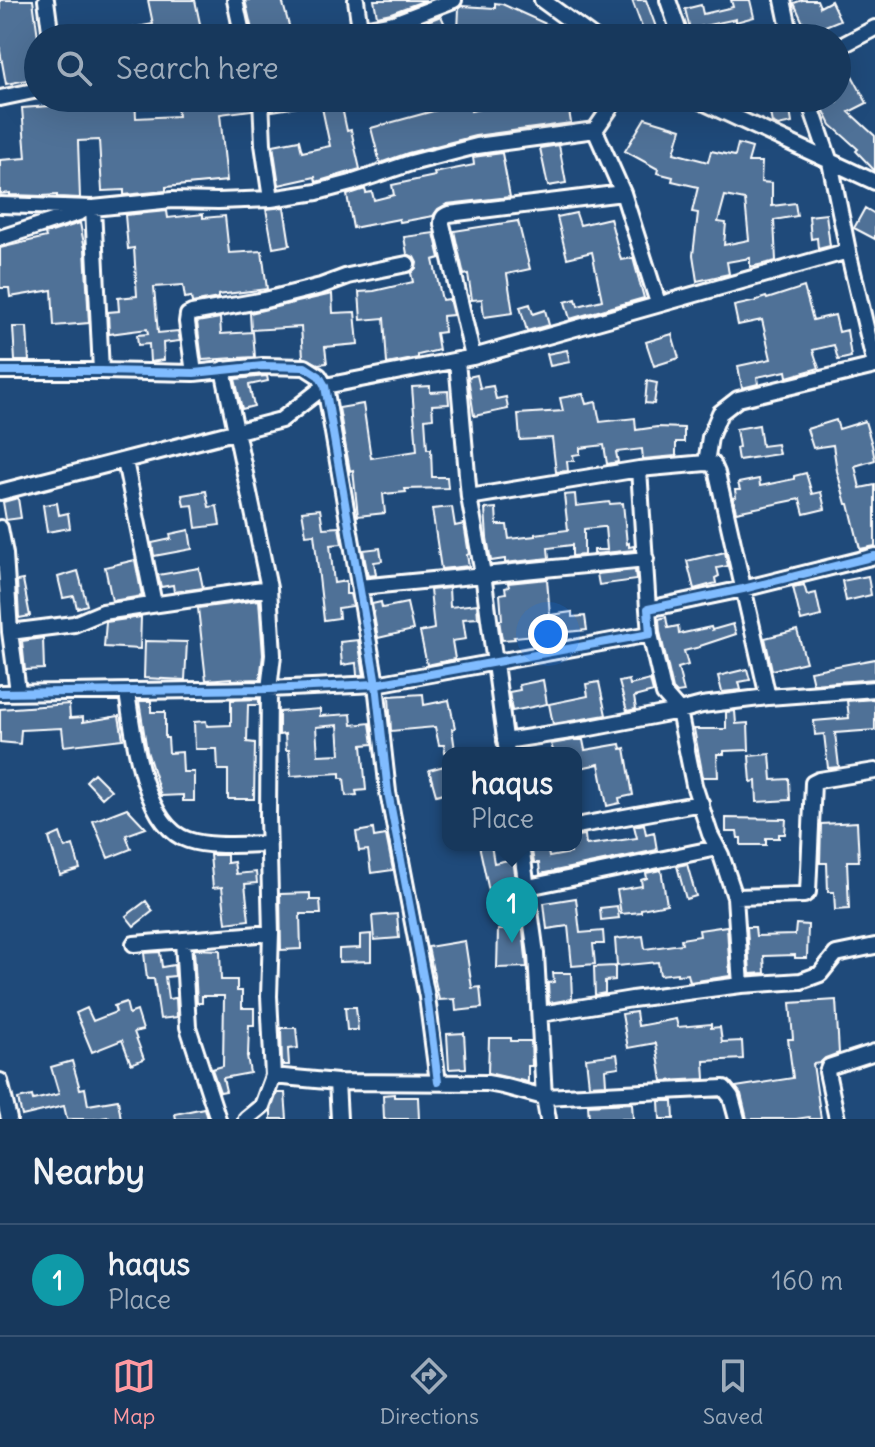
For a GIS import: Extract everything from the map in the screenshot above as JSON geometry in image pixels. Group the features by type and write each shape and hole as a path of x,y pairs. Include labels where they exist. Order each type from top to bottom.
{"street":[{"path":"46,0 49,24"},
{"path":"235,0 240,24"},
{"path":"356,0 359,24"},
{"path":"388,24 454,0"},
{"path":"542,0 575,24"},
{"path":"668,0 676,24"},
{"path":"783,0 788,24"},
{"path":"851,41 875,28"},
{"path":"0,98 24,93"},
{"path":"262,112 271,199"},
{"path":"0,205 93,208 172,200 271,199 317,192 477,146 595,130 607,112"},
{"path":"724,112 875,182"},
{"path":"706,463 710,437 720,413 738,399 875,366 830,162 813,112"},
{"path":"595,130 623,193 658,303"},
{"path":"473,357 442,224 444,216 623,193"},
{"path":"0,238 93,208"},
{"path":"93,208 101,371"},
{"path":"0,492 281,420 325,386 473,357 848,251"},
{"path":"194,373 188,315 265,300 348,276 407,264"},
{"path":"457,361 469,497 483,574 506,747 702,705 875,689"},
{"path":"0,371 194,373 263,366 305,367 319,376 325,386 360,587 376,684 388,792 427,997 438,1082"},
{"path":"223,369 269,588 273,655 269,689 269,996 273,1076 262,1106 246,1119"},
{"path":"125,461 154,604"},
{"path":"469,497 639,469 713,464 768,697"},
{"path":"639,469 650,634 664,694 679,711 694,785 735,897 741,985"},
{"path":"0,528 18,691"},
{"path":"648,609 875,556"},
{"path":"360,587 646,559"},
{"path":"10,632 74,624 103,612 269,588"},
{"path":"0,693 269,689 376,684 650,634"},
{"path":"127,692 143,776 165,824 178,836 191,841 269,844"},
{"path":"735,897 804,895 808,892 813,783 875,771"},
{"path":"582,825 701,803"},
{"path":"528,887 717,848"},
{"path":"522,851 536,954 548,1119"},
{"path":"134,944 271,933"},
{"path":"183,940 188,1027 218,1119"},
{"path":"541,1014 741,985 801,981 825,970 836,954 875,946"},
{"path":"837,1119 827,1072 829,1067 875,1052"},
{"path":"273,1076 337,1082 438,1082 503,1086 544,1097 724,1088 731,1097 737,1119"},
{"path":"0,1081 9,1119"},
{"path":"337,1082 339,1119"}],"building":[{"path":"0,0 33,0 36,24 24,24 24,81 6,84 0,51"},
{"path":"148,0 195,0 200,24 153,24"},
{"path":"245,0 282,0 289,24 251,24"},
{"path":"374,0 426,0 377,16"},
{"path":"632,0 646,0 655,24 641,24"},
{"path":"731,0 750,0 754,17 736,22 736,19 713,24 689,24 685,9 701,5 703,14 733,7"},
{"path":"817,0 820,7 831,1 840,20 830,24 803,24 794,3"},
{"path":"495,3 502,4 546,24 458,24 459,8 462,6 495,8"},
{"path":"441,16 445,24 429,24 428,21"},
{"path":"851,74 867,103 851,111"},
{"path":"22,108 24,112 136,112 136,118 178,116 178,112 236,112 220,114 227,181 124,195 124,190 102,191 99,140 78,141 80,198 0,194 0,160 26,158"},
{"path":"323,112 343,112 347,131 351,130 360,169 316,182 315,177 279,185 273,145 299,140 302,152 330,146"},
{"path":"430,112 569,112 571,123 475,136 380,163 371,128"},
{"path":"770,112 790,112 792,123 778,126 772,123"},
{"path":"824,112 849,112 875,136 875,171 856,151 858,149 831,125"},
{"path":"645,118 681,129 674,153 708,162 711,151 735,156 738,144 752,148 748,162 762,162 761,182 772,183 772,206 795,203 797,216 774,220 776,261 750,267 750,258 727,262 729,274 697,281 693,255 698,213 692,212 698,187 672,181 673,177 657,173 658,169 625,151","holes":["725,196 745,200 749,240 724,245 726,223 718,222"]},
{"path":"559,145 566,183 548,186 540,148"},
{"path":"502,153 510,197 447,204 433,216 353,228 347,195 365,189 366,193 372,192 374,200 394,195 392,185 474,165 473,157"},
{"path":"284,207 290,245 273,248 266,209"},
{"path":"865,208 875,214 875,239 854,228"},
{"path":"167,211 168,218 203,214 203,218 225,216 229,253 262,251 267,289 218,295 218,298 192,303 191,297 185,298 183,285 154,287 158,333 178,331 180,341 163,343 164,360 150,362 149,344 138,345 137,335 148,334 147,329 109,334 108,312 119,311 118,298 137,296 134,248 128,249 125,215"},
{"path":"576,213 580,225 610,218 621,260 633,258 644,298 570,319 565,302 576,299 578,306 602,300 592,252 567,258 557,217"},
{"path":"826,214 830,246 818,249 817,238 811,239 809,216"},
{"path":"518,221 530,269 507,274 513,313 484,317 482,299 472,300 468,274 464,275 454,231"},
{"path":"80,223 85,249 89,323 54,326 52,290 10,297 9,288 0,288 0,248 46,237 45,234"},
{"path":"434,233 440,258 433,260 442,300 449,299 453,315 443,316 444,332 436,333 439,350 387,364 384,318 361,320 359,292 413,282 411,273 417,263 414,257 407,254 404,237"},
{"path":"804,287 813,320 835,315 839,332 847,330 851,357 838,360 834,345 813,350 819,368 787,377 786,371 757,377 758,384 742,388 738,366 771,359 762,320 738,325 734,306"},
{"path":"332,294 333,313 355,312 358,344 325,347 327,363 318,364 303,357 301,327 251,330 250,313"},
{"path":"530,304 533,314 545,310 549,325 527,331 520,307"},
{"path":"220,318 221,334 253,332 255,357 202,360 197,322"},
{"path":"13,327 27,327 29,361 15,361"},
{"path":"672,334 679,358 654,366 646,342"},
{"path":"567,350 570,362 550,366 547,354"},
{"path":"477,375 480,388 493,386 496,399 506,397 508,409 474,416 468,377"},
{"path":"267,376 268,381 249,385 254,406 242,409 235,379"},
{"path":"647,381 657,383 654,404 645,403"},
{"path":"430,386 430,392 448,391 449,404 432,405 433,418 425,419 432,477 447,477 448,488 405,489 406,492 383,494 385,513 358,516 353,470 350,471 339,408 363,404 371,458 417,451 412,387"},
{"path":"583,394 586,404 596,402 600,422 635,418 636,430 684,428 684,442 676,442 676,456 643,459 642,449 616,452 618,462 607,464 604,445 580,448 580,454 573,455 574,461 567,461 568,471 556,472 552,438 520,440 518,414 563,411 560,398"},
{"path":"836,420 839,429 865,421 875,460 855,466 860,488 875,485 875,546 860,549 837,471 833,445 813,448 807,429"},
{"path":"759,425 762,446 777,444 779,454 738,460 736,429"},
{"path":"806,473 812,494 821,492 825,509 804,514 800,499 736,512 733,498 736,497 735,490 740,490 738,483 759,479 760,486 794,479 794,476"},
{"path":"206,491 209,507 217,506 220,525 196,528 193,505 184,506 182,495"},
{"path":"575,494 576,506 623,503 627,544 634,546 634,550 594,554 594,550 607,550 603,527 584,529 584,555 572,556 572,545 548,548 549,558 505,563 505,559 491,561 485,509 496,508 497,525 507,525 509,539 535,536 568,530 564,495"},
{"path":"18,498 21,518 6,520 3,502"},
{"path":"57,503 59,515 68,513 70,528 47,532 43,505"},
{"path":"452,507 455,526 464,524 469,566 441,569 432,509"},
{"path":"320,509 323,528 339,527 342,544 330,545 334,583 346,581 346,594 350,594 353,606 338,608 339,618 324,620 314,534 306,535 302,511"},
{"path":"189,530 192,549 154,556 152,543 171,539 170,534"},
{"path":"380,548 382,561 374,562 376,575 368,576 363,550"},
{"path":"725,552 728,566 717,568 719,576 715,578 716,583 694,589 687,561"},
{"path":"135,560 142,596 112,601 105,567"},
{"path":"199,568 203,588 174,592 173,585 161,587 158,575"},
{"path":"635,570 636,580 599,585 597,574"},
{"path":"78,571 87,605 77,608 74,596 63,598 58,577"},
{"path":"868,576 871,595 846,601 842,581"},
{"path":"547,579 550,615 572,612 572,617 585,616 587,630 502,640 500,594 506,593 508,583"},
{"path":"23,580 30,616 19,618 17,581"},
{"path":"804,585 807,595 816,593 821,616 801,621 793,587"},
{"path":"449,588 450,607 477,604 478,618 463,619 466,639 452,641 455,659 427,665 420,632 434,629 430,590"},
{"path":"259,600 263,655 260,679 206,680 198,608"},
{"path":"381,602 382,608 407,603 413,630 378,638 372,604"},
{"path":"141,617 140,649 104,647 106,622"},
{"path":"666,617 668,628 678,626 679,634 733,624 736,634 684,651 688,665 678,668 684,692 677,693 673,689 660,632 659,619"},
{"path":"797,630 806,662 772,670 765,638"},
{"path":"43,638 44,669 25,670 22,641"},
{"path":"358,640 364,675 357,675 356,663 342,665 340,642"},
{"path":"145,641 187,642 185,680 144,678"},
{"path":"875,659 875,679 813,684 810,671"},
{"path":"747,669 750,680 739,682 741,690 722,692 718,676"},
{"path":"543,680 547,704 512,711 509,692 520,690 519,685"},
{"path":"629,680 630,685 650,680 653,692 634,697 636,709 627,711 619,682"},
{"path":"599,682 606,715 553,724 549,704 588,696 586,684"},
{"path":"423,694 424,705 449,700 455,728 452,729 455,747 439,745 435,727 391,731 389,696"},
{"path":"259,699 259,705 248,705 247,742 255,743 254,799 228,799 228,770 218,770 217,749 195,749 194,722 206,721 207,726 231,725 231,700"},
{"path":"875,699 875,730 835,733 839,767 828,768 824,734 815,735 814,721 849,718 847,701"},
{"path":"139,701 151,701 151,712 165,712 165,738 168,738 169,753 182,752 183,772 194,772 194,801 183,801 183,795 161,796 147,751"},
{"path":"69,704 70,718 83,717 83,722 119,716 123,739 64,746 62,728 21,730 20,744 0,742 0,709"},
{"path":"320,709 320,716 351,714 352,725 370,723 373,744 362,745 366,790 346,796 344,778 340,778 340,773 291,776 285,734 279,735 279,712","holes":["338,725 340,754 318,755 316,727"]},
{"path":"735,711 736,724 748,723 749,750 717,754 718,777 703,777 694,729 726,729 726,712"},
{"path":"583,740 585,750 620,744 621,749 625,748 633,795 619,798 620,803 607,806 599,764 582,768 582,747 552,747 551,744"},
{"path":"770,754 772,780 789,779 790,800 757,802 756,781 751,782 749,756"},
{"path":"442,767 442,794 436,795 429,770"},
{"path":"94,773 111,790 102,798 86,781"},
{"path":"127,808 146,828 126,835 131,849 108,858 93,821"},
{"path":"726,818 786,819 785,834 779,834 779,838 766,838 766,845 741,845 737,832 726,832"},
{"path":"857,822 859,861 847,861 849,909 835,910 834,892 828,892 827,863 820,863 821,824"},
{"path":"644,824 646,834 654,832 657,850 540,874 539,863 534,863 532,851 548,851 549,857 582,851 582,835 585,835 586,845 637,838 634,826"},
{"path":"373,829 374,837 386,835 393,870 371,873 368,850 359,851 356,832"},
{"path":"60,833 65,848 73,845 80,869 60,875 49,838"},
{"path":"480,851 492,851 494,863 513,859 516,881 509,883 517,915 495,919"},
{"path":"210,855 227,855 227,863 234,862 236,874 256,872 257,883 245,884 249,920 226,923 222,887 213,888"},
{"path":"687,864 696,896 686,899 677,866"},
{"path":"661,870 667,904 621,914 617,890 642,886 641,880 647,878 646,873"},
{"path":"310,893 310,900 320,900 321,914 300,914 301,949 281,950 280,894"},
{"path":"576,898 580,933 603,931 604,944 593,944 595,964 572,966 568,926 547,929 544,903"},
{"path":"146,901 153,911 134,926 126,916"},
{"path":"617,906 619,918 601,920 600,908"},
{"path":"397,914 399,938 374,940 372,916"},
{"path":"796,924 808,925 807,958 795,958 795,955 764,956 765,973 750,974 747,927 755,927 756,936 795,935"},
{"path":"727,926 730,976 690,982 688,974 660,975 658,962 617,966 615,939 643,936 645,949 682,944 681,939 700,936 699,930"},
{"path":"498,930 523,930 527,967 497,968"},
{"path":"371,934 371,961 339,962 339,949 360,948 360,935"},
{"path":"465,941 472,988 480,987 482,1008 456,1011 455,999 439,1000 428,947"},
{"path":"194,949 220,950 221,980 237,980 237,991 242,991 242,1008 254,1008 254,1025 249,1025 247,1056 250,1073 223,1078 226,1091 220,1092 212,1069 223,1066 224,996 202,996 202,1003 197,1003"},
{"path":"160,952 162,967 174,965 175,976 165,977 168,999 176,998 177,1017 160,1019 154,979 147,979 144,953"},
{"path":"615,966 615,980 605,981 605,993 595,995 594,967"},
{"path":"553,973 571,973 572,999 549,1003 548,983 554,982"},
{"path":"836,1000 839,1053 813,1064 821,1119 747,1119 741,1094 736,1087 793,1078 788,1039 793,1039 790,1003"},
{"path":"126,1002 129,1014 137,1011 143,1030 134,1032 144,1059 131,1064 122,1040 92,1052 76,1013 87,1008 93,1021 116,1012 114,1006"},
{"path":"345,1007 356,1007 358,1030 347,1030"},
{"path":"636,1012 638,1026 676,1019 678,1027 711,1024 711,1028 720,1027 722,1042 742,1041 743,1059 704,1061 705,1079 662,1081 656,1043 628,1048 622,1014"},
{"path":"281,1028 296,1028 298,1048 288,1049 289,1065 282,1065"},
{"path":"464,1033 466,1068 449,1069 447,1034"},
{"path":"489,1038 531,1041 532,1066 528,1066 528,1082 488,1073"},
{"path":"617,1054 619,1067 605,1069 606,1084 589,1085 586,1058"},
{"path":"72,1061 80,1089 85,1088 88,1105 118,1100 121,1119 67,1119 64,1106 22,1116 18,1099 32,1096 33,1100 59,1094 51,1067"},
{"path":"277,1093 285,1093 287,1119 271,1119"},
{"path":"394,1094 394,1097 418,1097 419,1119 384,1119 383,1095"},
{"path":"659,1101 673,1101 674,1119 660,1119"},
{"path":"632,1103 633,1119 589,1119 588,1105"},
{"path":"204,1108 207,1119 176,1119 175,1114"}],"cycle path":[{"path":"0,371 194,373 263,366 305,367 319,376 325,386 376,684 388,792 427,997 438,1082"},
{"path":"0,693 269,689 376,684 650,634 648,609 875,556"}],"place":[{"name":"haqus","path":"512,943"}]}
